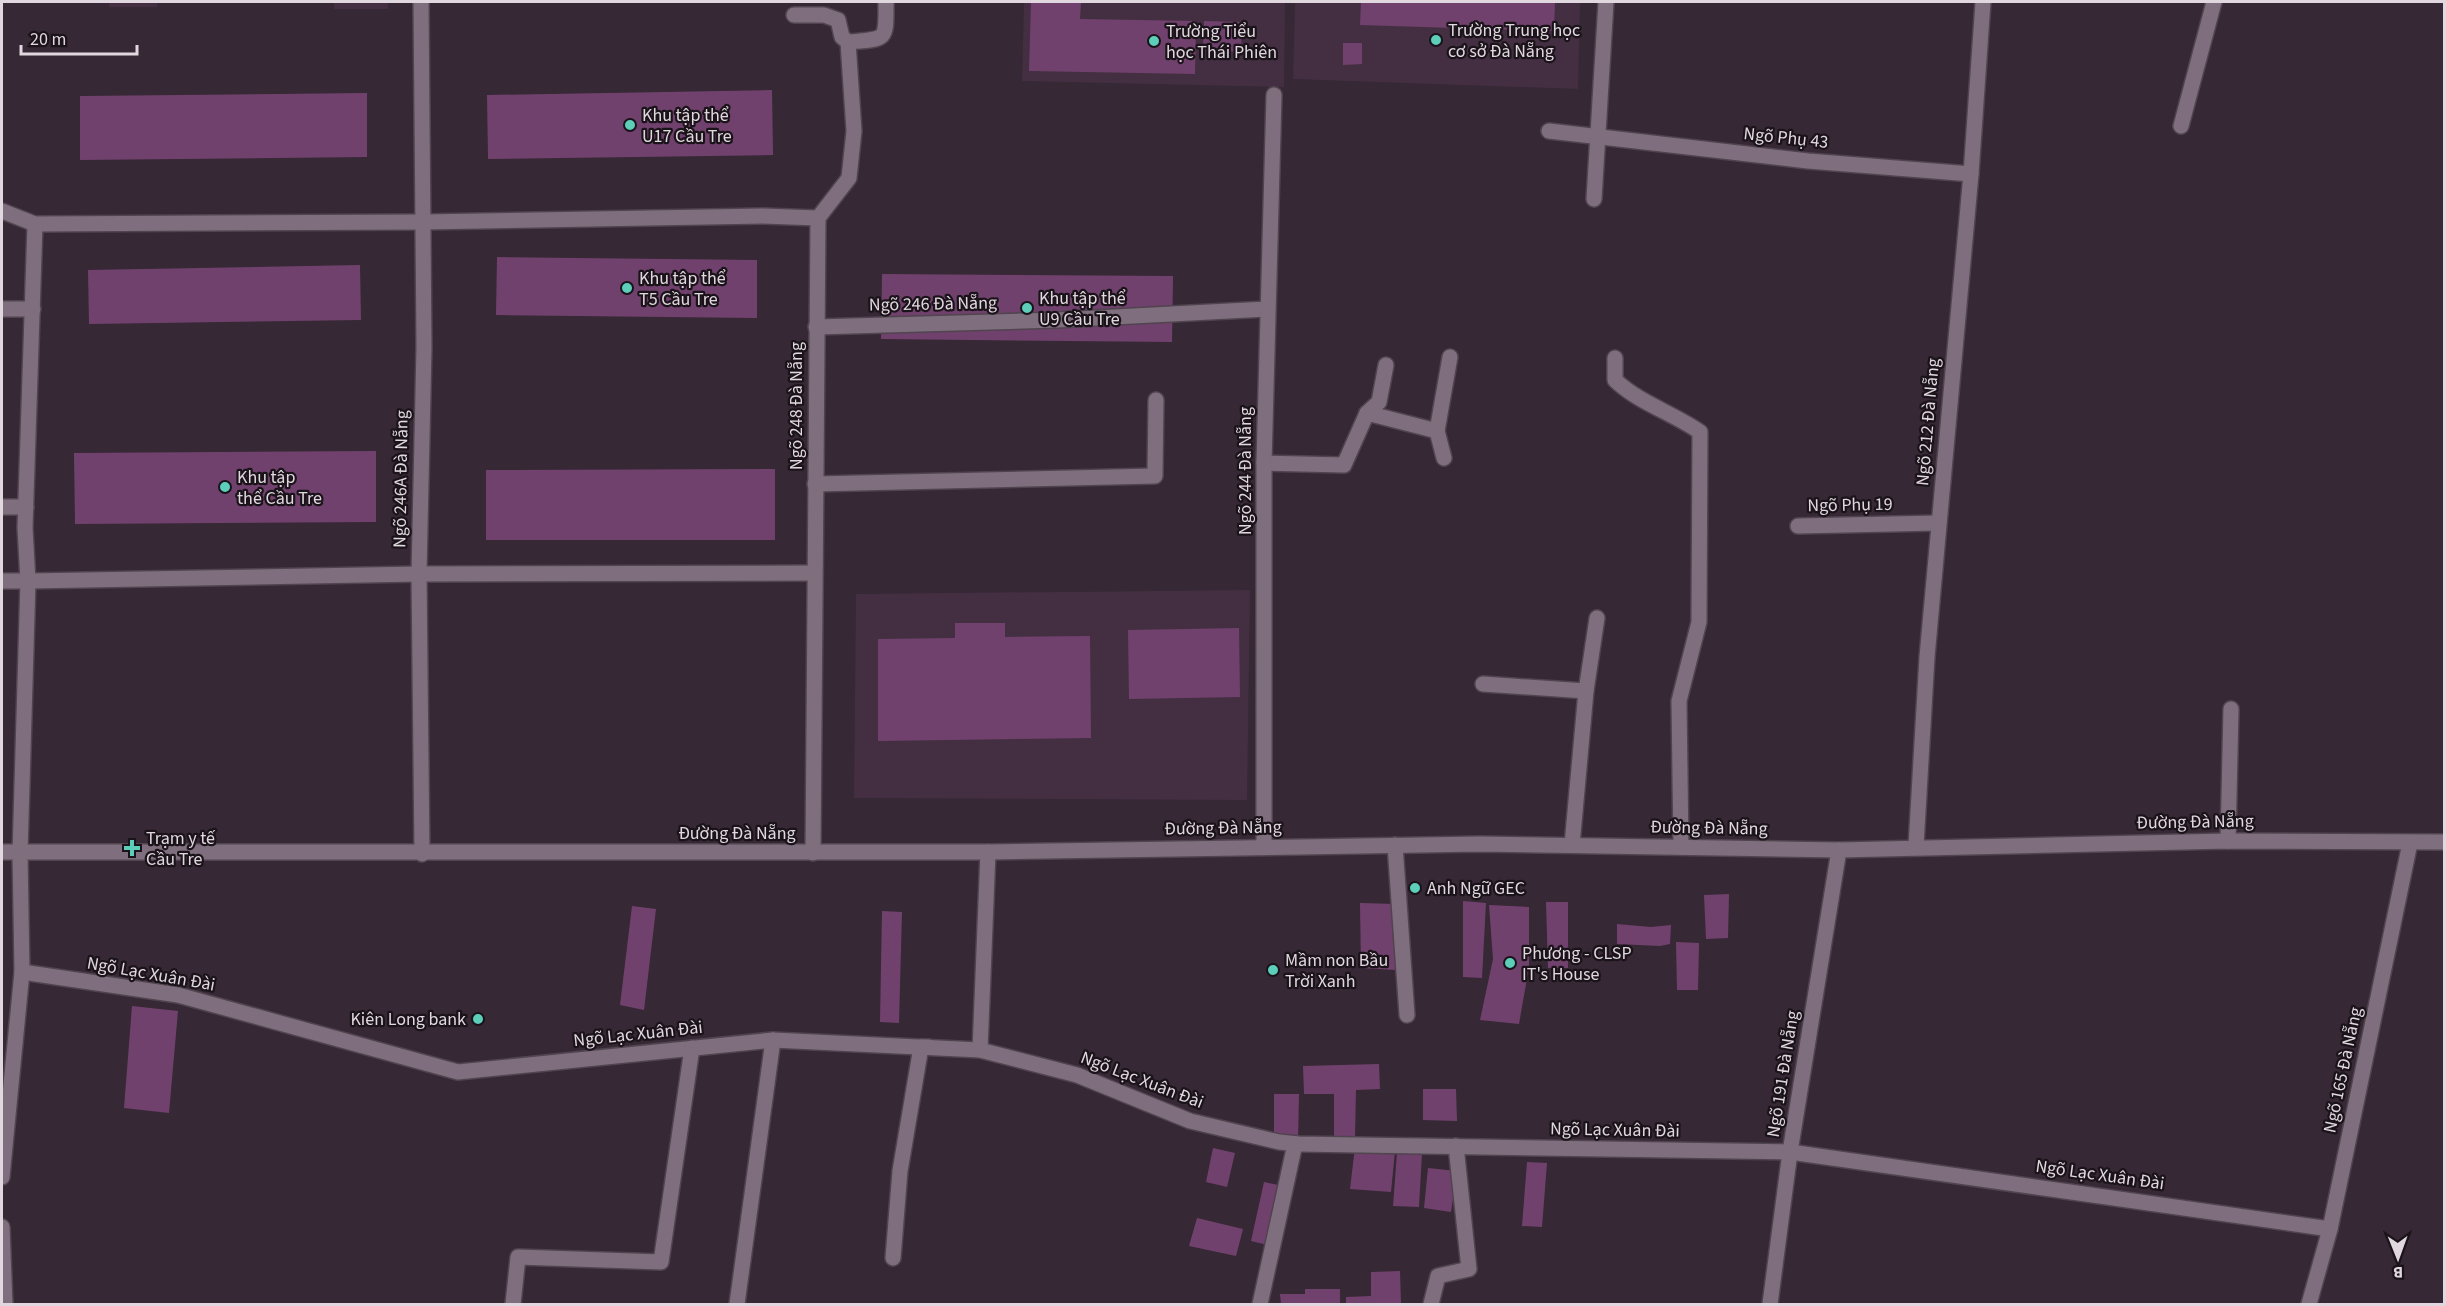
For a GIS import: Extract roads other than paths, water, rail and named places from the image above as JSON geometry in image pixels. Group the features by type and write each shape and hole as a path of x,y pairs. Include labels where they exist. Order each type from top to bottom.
{"main road":[{"name":"Ngõ 246A Đà Nẵng","path":"420,2 423,105 423,347 419,574 422,854"},
{"path":"794,15 834,17 838,20 842,37 848,42 878,40 886,30 886,2"},
{"path":"1594,199 1606,2"},
{"name":"Ngõ 212 Đà Nẵng","path":"1916,846 1938,523 1971,174 1983,2"},
{"path":"2181,126 2214,2"},
{"path":"2,211 35,224 423,222 763,216 818,218 849,178 854,131 848,42"},
{"name":"Ngõ 244 Đà Nẵng","path":"1264,847 1264,463 1274,95"},
{"name":"Ngõ Phụ 43","path":"1549,131 1808,161 1971,174"},
{"name":"Ngõ 248 Đà Nẵng","path":"813,853 818,218"},
{"path":"2,1177 22,972 20,853 28,581 26,507 35,224"},
{"path":"2,309 33,309"},
{"name":"Ngõ 246 Đà Nẵng","path":"816,327 1058,320 1267,309"},
{"path":"1444,458 1437,431 1450,357"},
{"path":"1615,358 1615,380 1628,393 1683,420 1700,432 1699,622 1679,701 1681,846"},
{"path":"1264,463 1344,465 1367,413 1378,402 1386,365"},
{"path":"815,484 1155,476 1156,400"},
{"path":"1367,413 1437,431"},
{"path":"2,507 26,507"},
{"name":"Ngõ Phụ 19","path":"1798,526 1938,523"},
{"path":"2,581 419,574 814,573"},
{"path":"1572,845 1586,691 1597,618"},
{"path":"1483,684 1586,691"},
{"path":"2228,841 2231,709"},
{"name":"Đường Đà Nẵng","path":"2,852 813,853 1395,845 1839,849 2228,841 2445,842"},
{"name":"Ngõ 165 Đà Nẵng","path":"2309,1305 2330,1229 2410,843"},
{"path":"1395,845 1407,1015"},
{"name":"Ngõ 191 Đà Nẵng","path":"1770,1305 1790,1152 1839,849"},
{"path":"980,1050 988,852"},
{"name":"Ngõ Lạc Xuân Đài","path":"22,972 178,995 458,1072 773,1040 980,1050 1077,1075 1190,1121 1279,1142 1790,1152 2330,1229"},
{"path":"737,1305 773,1040"},
{"path":"893,1258 900,1171 921,1047"},
{"path":"513,1305 518,1257 661,1262 692,1048"},
{"path":"1260,1305 1295,1144"},
{"path":"1431,1305 1438,1276 1469,1269 1456,1146"},
{"path":"2,1227 5,1305"}],"place":[{"name":"Trường Trung học cơ sở Đà Nẵng","path":"1436,40"},
{"name":"Trường Tiểu học Thái Phiên","path":"1154,41"},
{"name":"Khu tập thể U17 Cầu Tre","path":"630,125"},
{"name":"Khu tập thể T5 Cầu Tre","path":"627,288"},
{"name":"Khu tập thể U9 Cầu Tre","path":"1027,308"},
{"name":"Khu tập thể Cầu Tre","path":"225,487"},
{"name":"Trạm y tế Cầu Tre","path":"132,848"},
{"name":"Anh Ngữ GEC","path":"1415,888"},
{"name":"Phương - CLSP IT's House","path":"1510,963"},
{"name":"Mầm non Bầu Trời Xanh","path":"1273,970"},
{"name":"Kiên Long bank","path":"478,1019"}]}
